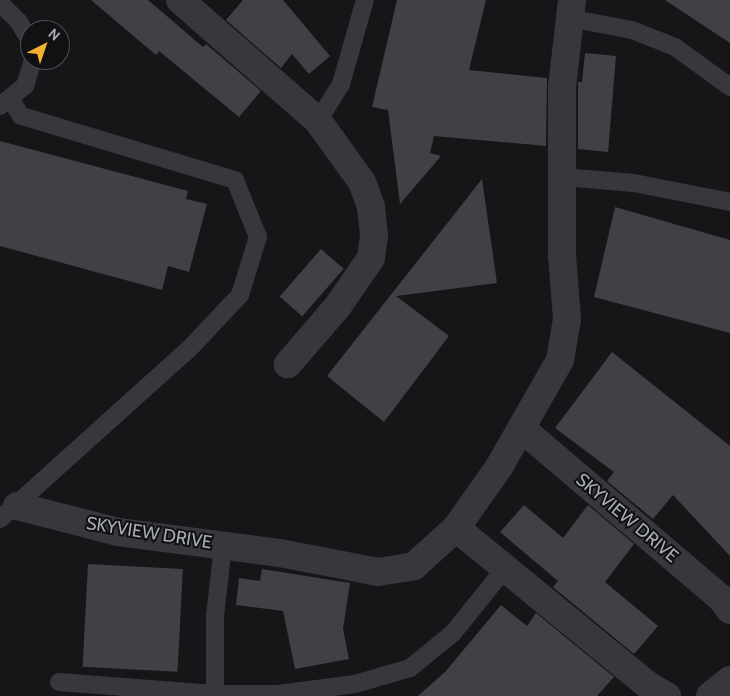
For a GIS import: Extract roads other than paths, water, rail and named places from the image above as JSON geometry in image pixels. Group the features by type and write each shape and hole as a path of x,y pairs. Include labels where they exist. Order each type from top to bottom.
{"street":[{"path":"180,0 318,121 362,182 371,207 373,244 371,258 338,306 288,364"},
{"name":"SKYVIEW DRIVE","path":"8,513 118,532 387,571 414,566 456,528 499,467 560,360 565,327 562,255 562,87 570,9"},
{"name":"SKYVIEW DRIVE","path":"521,428 693,574 730,610"},
{"path":"456,528 648,685 667,696"},
{"path":"710,696 730,680"}],"lane":[{"path":"318,121 341,84 365,0"},
{"path":"0,3 20,24"},
{"name":"SKYVIEW DRIVE","path":"570,9 675,47 730,87"},
{"path":"8,513 190,348 240,295 258,237 235,180 21,116 5,103 25,86 30,70"},
{"path":"563,177 634,183 730,202"},
{"name":"SKYVIEW DRIVE","path":"215,694 216,616 223,546"},
{"path":"58,682 215,694 278,694 355,684 410,668 453,633 506,567"}]}
